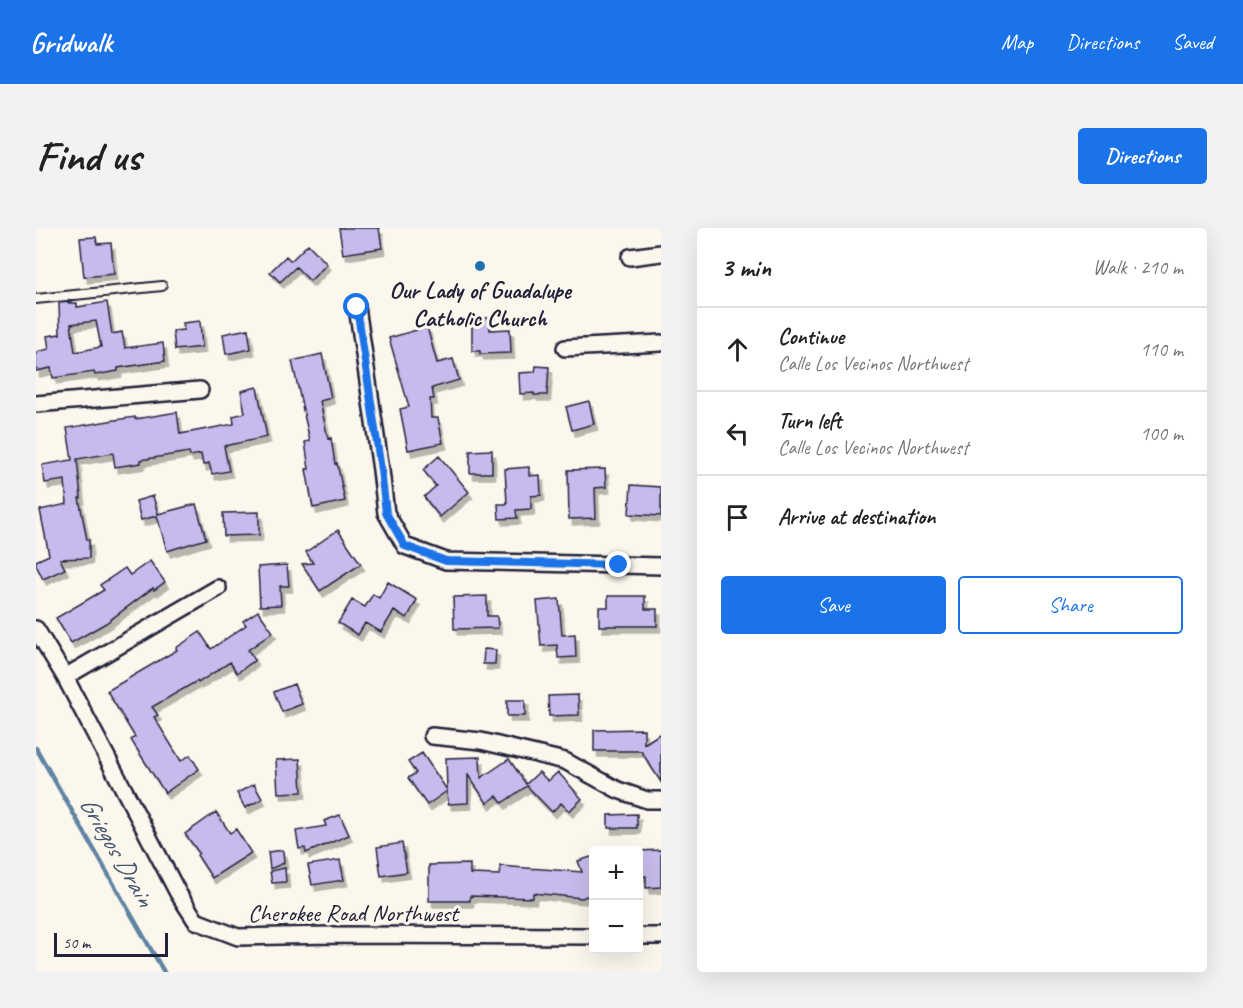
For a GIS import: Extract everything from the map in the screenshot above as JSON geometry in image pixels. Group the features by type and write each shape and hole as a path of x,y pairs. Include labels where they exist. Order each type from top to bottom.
{"street":[{"path":"630,257 661,253"},
{"path":"357,307 386,513 405,546 446,561 661,566"},
{"path":"564,348 661,343"},
{"path":"36,404 200,390"},
{"path":"65,677 218,588"},
{"name":"Cherokee Road Northwest","path":"36,629 65,677 178,893 196,921 238,937 589,936"},
{"path":"432,736 481,741 565,761 618,790 647,800 661,800"},
{"path":"643,936 661,936"}],"lane":[{"path":"36,300 162,286"}],"building":[{"path":"339,228 379,228 382,248 343,254"},
{"path":"96,237 97,244 111,243 114,274 84,277 80,238"},
{"path":"308,244 327,264 310,281 296,267 280,282 270,272 286,256 291,261"},
{"path":"107,302 112,334 122,332 125,348 163,343 165,361 118,368 118,371 95,375 94,372 53,378 51,368 36,371 36,352 49,349 47,336 60,334 59,303 77,303 77,307","holes":["96,321 101,347 75,352 71,324"]},
{"path":"472,318 489,318 490,330 510,329 511,353 480,354 480,351 472,351"},
{"path":"200,321 202,347 175,350 173,331 184,330 183,323"},
{"path":"427,327 437,363 453,359 459,380 432,388 434,399 430,399 431,418 438,418 443,443 408,450 400,409 409,407 389,338"},
{"path":"248,329 251,349 226,354 223,334"},
{"path":"322,354 331,398 320,401 345,501 313,508 306,469 309,469 305,442 310,441 292,361"},
{"path":"536,366 549,367 547,395 520,394 519,373 535,372"},
{"path":"257,387 267,437 224,446 229,471 212,474 209,463 203,465 201,454 190,456 189,452 115,467 113,453 77,459 81,498 79,498 87,540 89,540 89,558 60,559 65,569 43,579 36,561 49,555 40,510 67,504 65,480 45,483 42,465 72,460 67,428 177,412 180,434 234,424 233,416 245,413 241,391"},
{"path":"589,401 594,424 572,430 566,407"},
{"path":"492,450 492,473 470,473 470,451"},
{"path":"439,456 469,492 440,517 424,497 436,486 423,470"},
{"path":"529,467 529,476 540,475 541,495 531,496 531,509 516,510 517,518 499,519 498,504 507,504 505,469"},
{"path":"605,469 606,487 595,488 596,518 569,519 568,470"},
{"path":"631,485 661,487 661,516 629,514"},
{"path":"153,496 158,514 196,504 206,539 167,551 157,516 141,520 136,501"},
{"path":"259,512 259,535 224,536 223,513"},
{"path":"338,530 361,564 320,591 302,564 313,563 306,552"},
{"path":"150,561 165,582 154,590 153,588 106,623 71,643 56,618 104,590 100,585 125,568 130,575"},
{"path":"287,565 289,586 280,586 281,605 260,606 258,567"},
{"path":"388,582 417,600 407,618 394,611 381,632 365,623 358,635 338,623 352,600 365,607 373,594 379,598"},
{"path":"487,596 487,616 497,616 498,628 454,629 453,597"},
{"path":"608,596 645,596 645,609 657,609 657,626 599,626 599,607 608,607"},
{"path":"559,599 562,635 575,634 576,657 558,658 557,645 541,646 537,601"},
{"path":"258,611 273,632 248,650 255,660 237,673 230,662 198,683 197,681 152,707 158,715 154,717 181,761 190,755 199,769 165,793 131,740 135,737 107,691 177,650 176,648 200,632 211,649 246,625 243,621"},
{"path":"484,649 496,650 495,664 483,664"},
{"path":"294,684 302,704 282,712 274,692"},
{"path":"578,695 579,715 549,716 548,696"},
{"path":"507,700 525,700 525,716 507,716"},
{"path":"644,729 644,744 661,733 661,782 641,751 594,751 594,730"},
{"path":"422,753 447,790 446,758 480,757 481,778 509,759 526,784 539,772 548,781 558,772 582,799 569,811 561,803 552,812 527,786 502,803 497,796 487,803 468,775 468,803 448,804 447,791 427,805 408,778 416,773 408,762"},
{"path":"300,759 302,792 278,793 276,760"},
{"path":"254,784 262,799 245,808 237,793"},
{"path":"216,812 230,833 236,829 251,853 212,878 197,855 199,853 185,834"},
{"path":"637,814 637,828 608,828 608,815"},
{"path":"340,815 349,835 306,853 305,848 299,849 296,831 326,826 324,821"},
{"path":"402,843 407,872 381,876 377,847"},
{"path":"283,850 284,863 270,869 268,852"},
{"path":"661,850 661,887 646,888 646,876 643,876 643,851"},
{"path":"589,858 589,895 582,898 533,893 533,898 470,896 470,901 429,901 429,865 470,864 470,874 500,875 500,866 582,872 578,861"},
{"path":"340,860 344,880 312,885 308,865"},
{"path":"285,868 286,882 272,883 270,871"}],"waterway":[{"name":"Griegos Drain","path":"36,748 164,972"}],"place":[{"name":"Our Lady of Guadalupe Catholic Church","path":"480,266"}],"route":[{"path":"357,307 386,513 405,546 446,561 619,565"}]}
